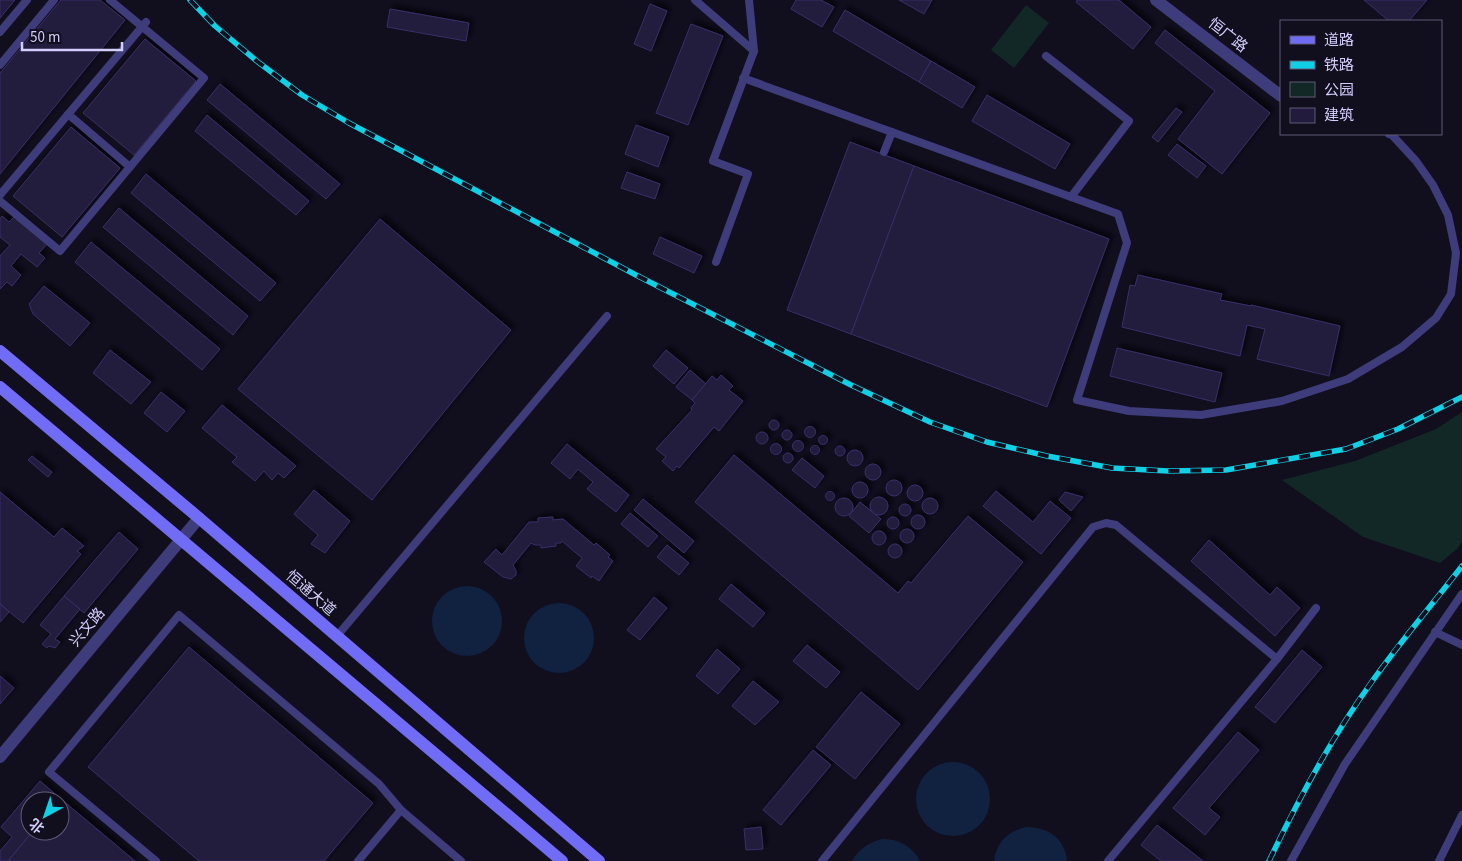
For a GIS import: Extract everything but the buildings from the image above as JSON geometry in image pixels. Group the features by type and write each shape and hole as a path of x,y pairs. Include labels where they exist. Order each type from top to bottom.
{"main road":[{"name":"恒通大道","path":"0,351 199,518 600,861"},
{"path":"0,387 562,861"}],"street":[{"name":"恒广路","path":"1156,0 1280,95"},
{"name":"恒广路","path":"1167,0 1280,95"},
{"name":"兴文路","path":"0,757 199,518"}],"lane":[{"path":"0,32 26,0"},
{"path":"0,65 54,0"},
{"path":"0,201 60,251 204,78 144,24 110,0"},
{"path":"695,0 754,51"},
{"path":"716,262 748,174 713,161 754,51 749,0"},
{"path":"0,195 144,24"},
{"path":"1046,56 1129,121 1071,197"},
{"path":"744,78 1118,214 1127,242 1077,400 1129,411 1201,415 1282,401 1348,379 1402,347 1436,318 1450,294 1456,253 1448,215 1433,185 1416,160 1392,135"},
{"path":"68,114 130,167"},
{"path":"884,152 892,132"},
{"path":"337,636 607,316"},
{"path":"822,861 1093,527 1106,523 1116,525 1277,659"},
{"path":"1291,861 1344,764 1462,594"},
{"path":"1108,861 1277,659 1316,608"},
{"path":"156,861 50,772 179,615 379,784 401,810 461,861"},
{"path":"1435,632 1462,646"},
{"path":"358,861 401,810"},
{"path":"1439,861 1462,815"}],"green space":[{"path":"1026,5 1049,23 1014,68 991,50"},
{"path":"1462,412 1462,542 1458,548 1440,563 1363,537 1282,480 1355,461 1436,429"}],"water":[{"path":"467,586 480,589 492,596 499,608 502,621 499,634 492,646 480,653 467,656 454,653 442,646 435,634 432,621 435,608 442,596 454,589"},
{"path":"559,603 572,606 584,613 591,625 594,638 591,651 584,663 572,670 559,673 546,670 534,663 527,651 524,638 527,625 534,613 546,606"},
{"path":"953,762 974,768 984,778 990,799 984,820 974,830 953,836 932,830 922,820 916,799 922,778 932,768"},
{"path":"1026,827 1041,829 1054,835 1063,846 1067,861 994,861 997,848 1004,838 1014,831"},
{"path":"882,839 894,840 904,844 913,851 920,861 852,861 864,847"}],"railway":[{"path":"190,0 215,26 258,62 302,95 349,123 636,275 851,385 930,422 987,442 1112,468 1168,471 1226,470 1346,449 1398,429 1462,397"},
{"path":"1269,861 1316,770 1342,725 1393,653 1462,566"}]}
